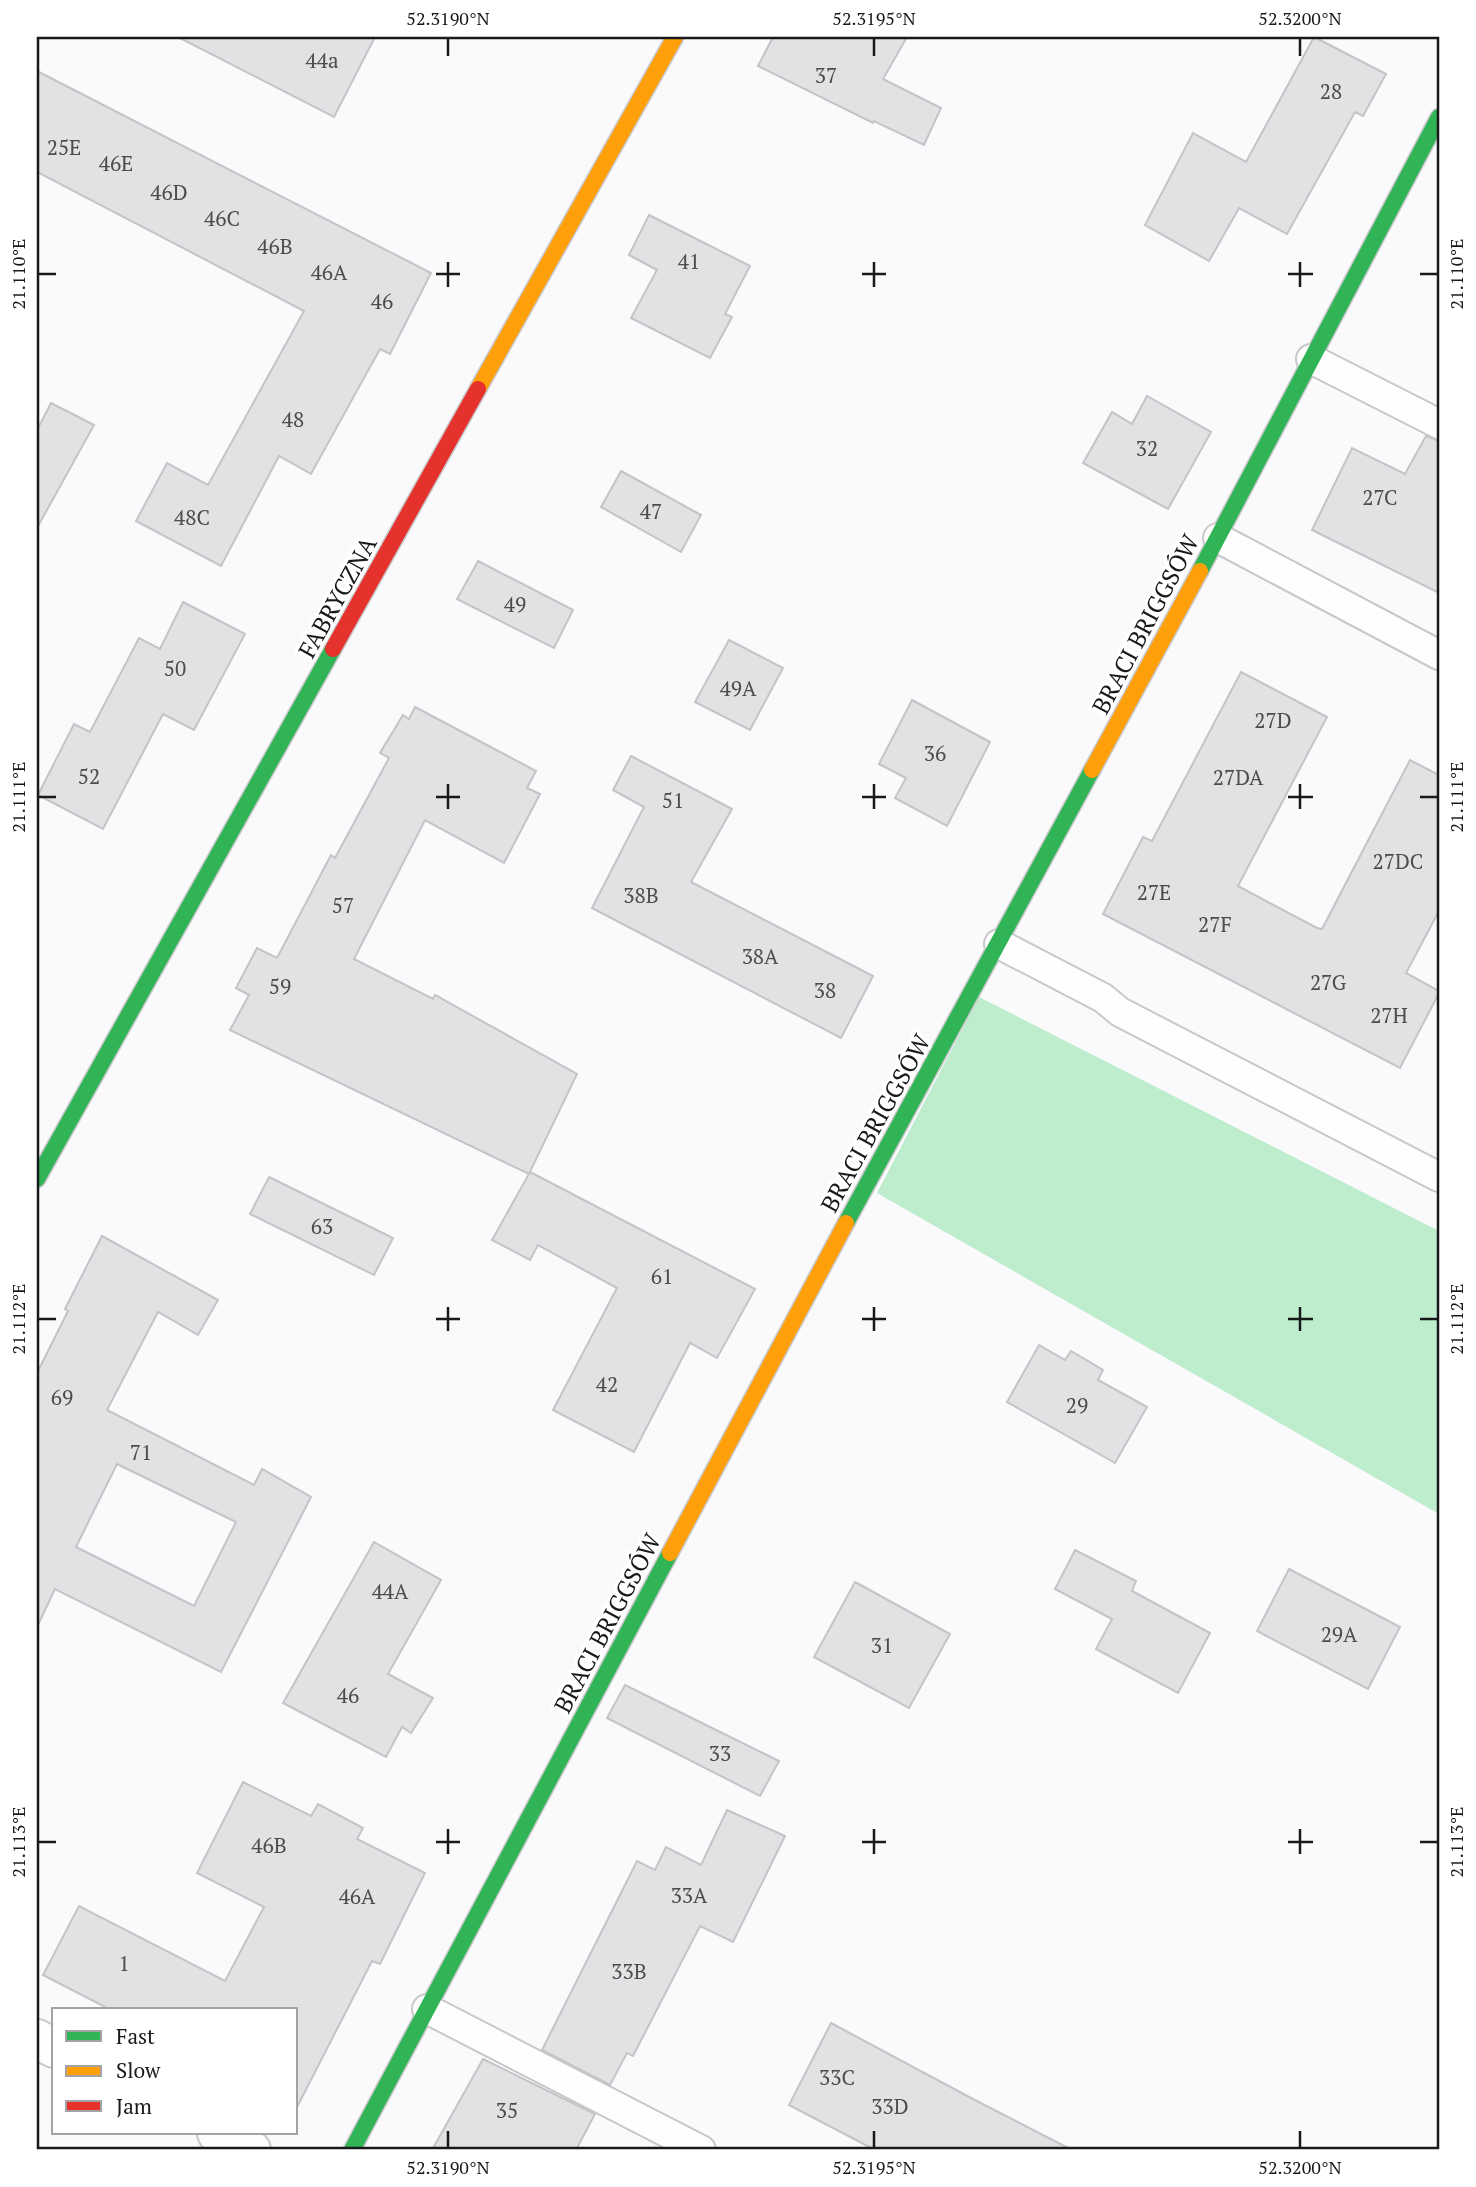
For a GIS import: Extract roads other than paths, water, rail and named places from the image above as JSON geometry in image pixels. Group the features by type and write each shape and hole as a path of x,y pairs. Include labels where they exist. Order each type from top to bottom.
{"street":[{"name":"FABRYCZNA","path":"37,1179 675,37"},
{"name":"BRACI BRIGGSÓW","path":"352,2150 850,1216 1218,538 1439,117"},
{"path":"219,2134 251,2150"}],"lane":[{"path":"1311,359 1439,424"},
{"path":"1218,538 1439,655"},
{"path":"999,944 1102,998 1120,1012 1439,1177"},
{"path":"427,2009 701,2150"}]}
